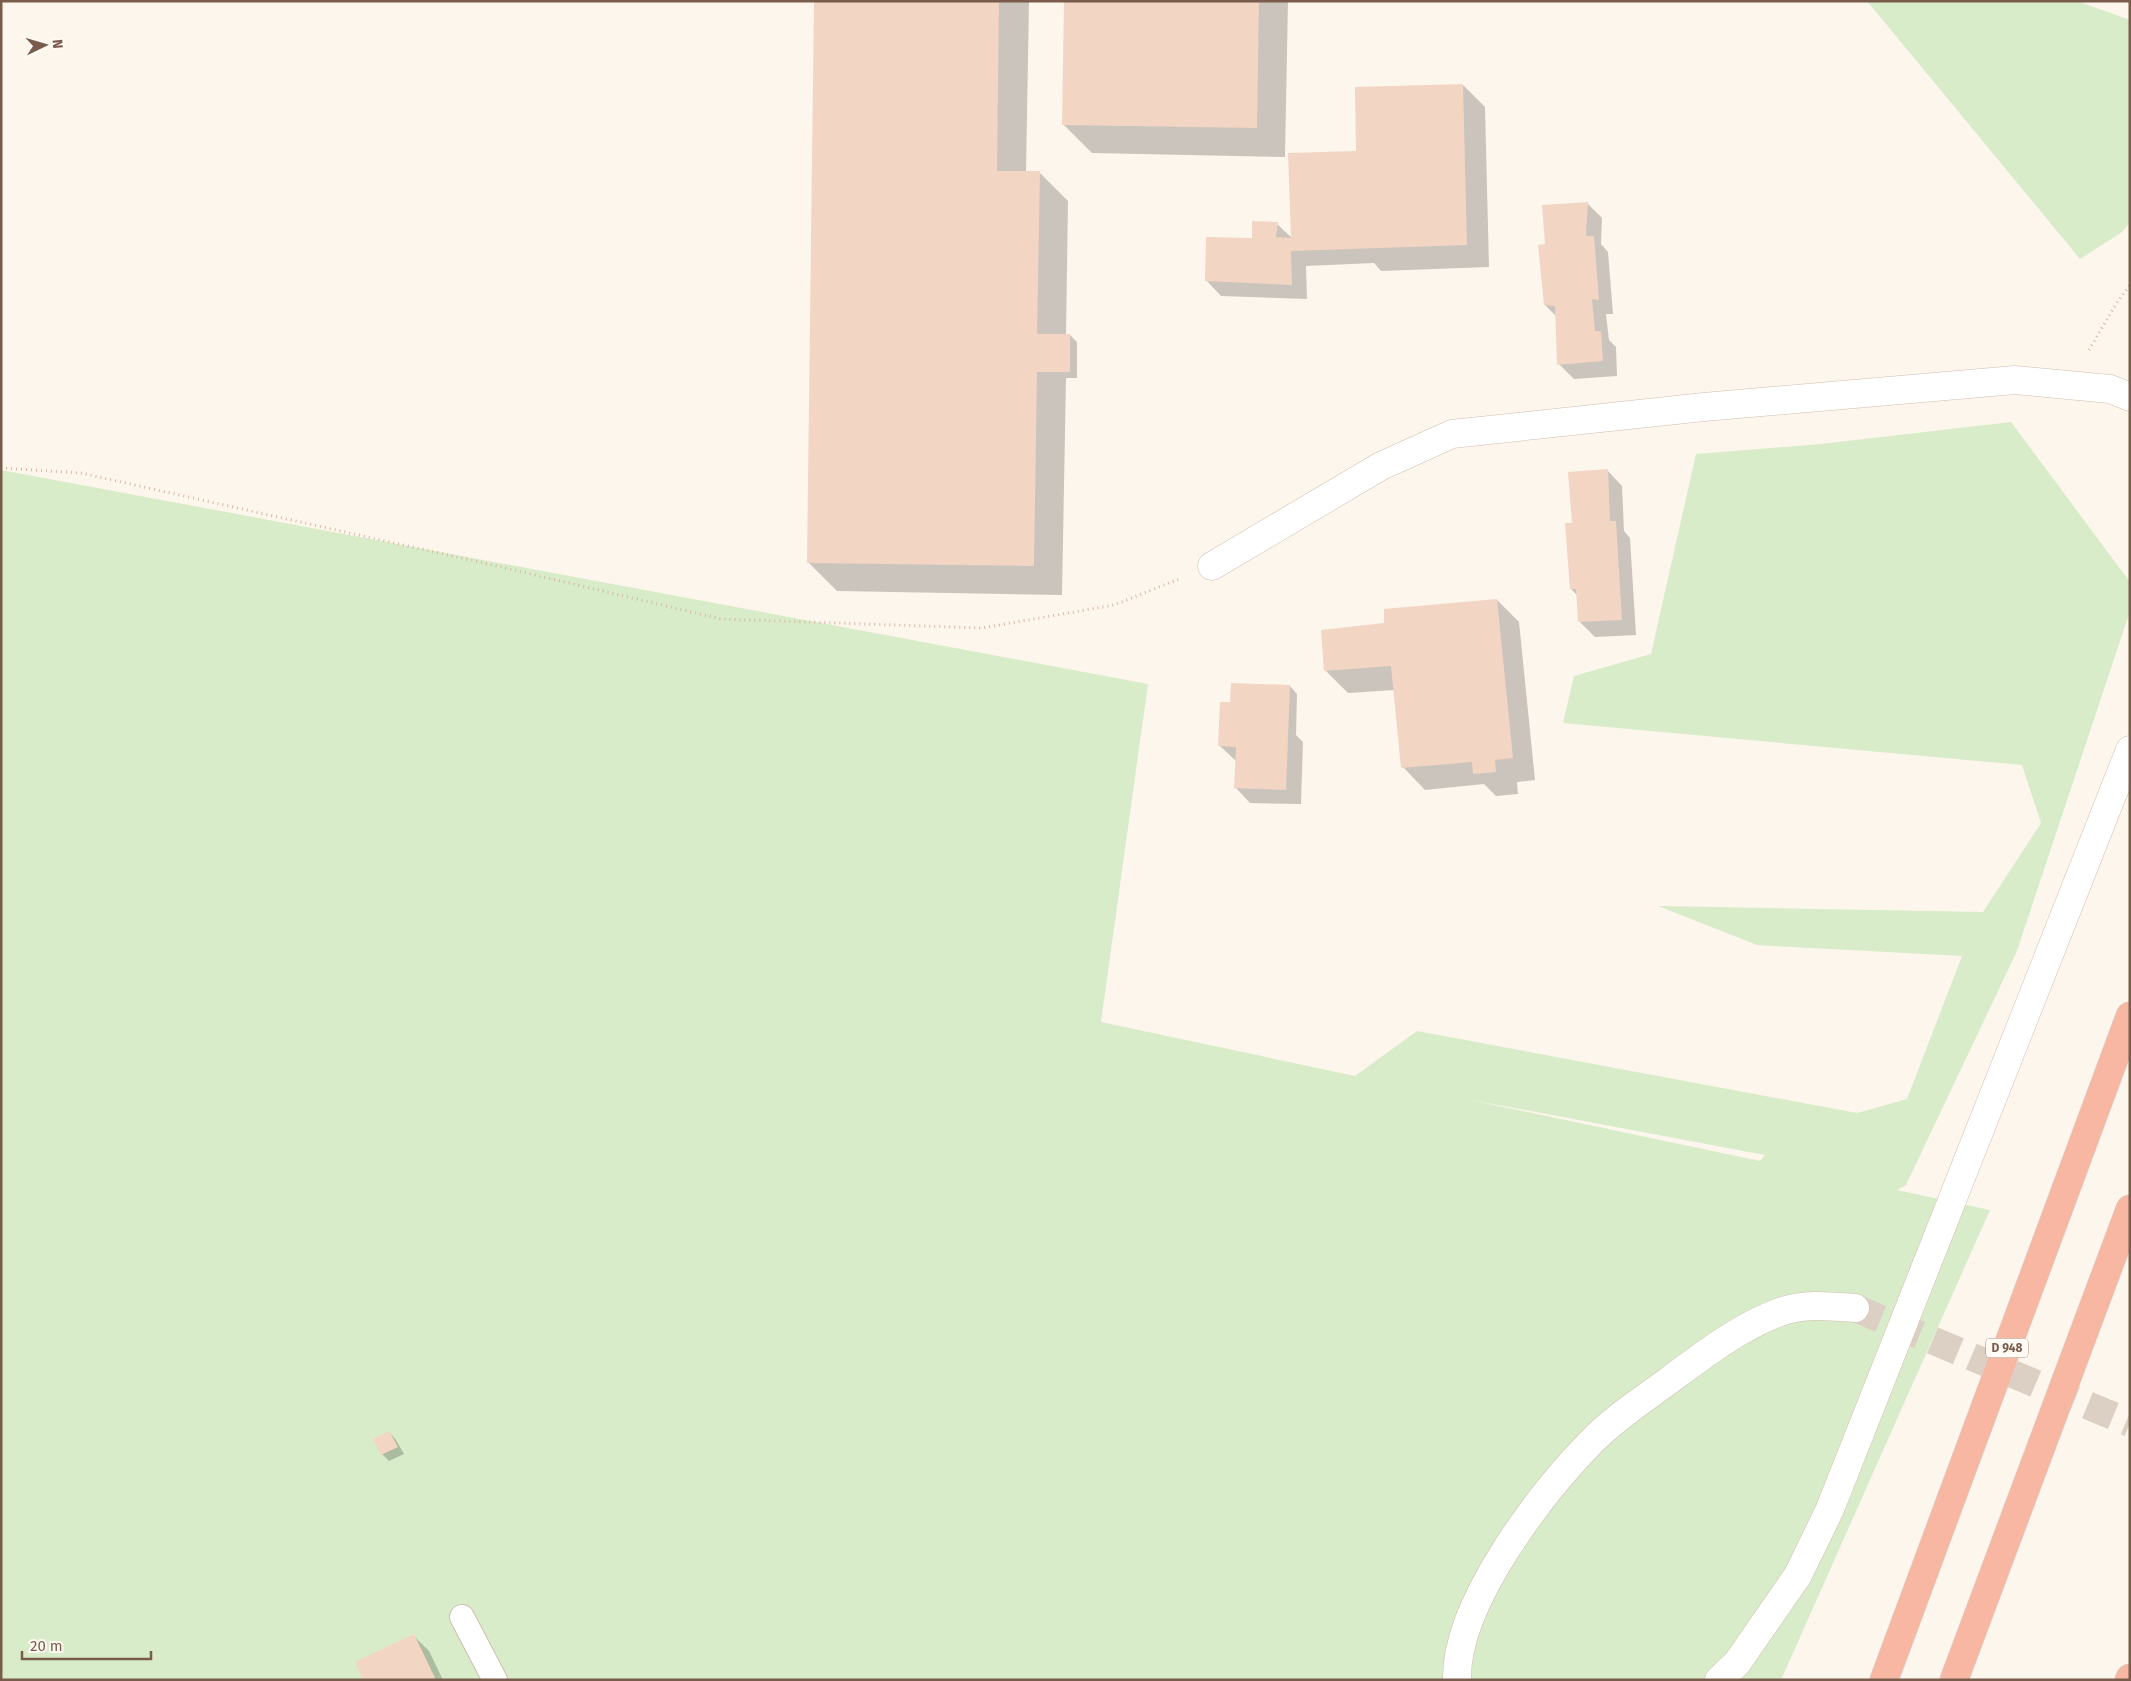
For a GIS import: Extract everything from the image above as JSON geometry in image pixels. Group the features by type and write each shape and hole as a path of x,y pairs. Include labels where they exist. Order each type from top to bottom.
{"highway":[{"name":"D 948","path":"1884,1680 2130,1016"},
{"path":"1954,1680 2130,1208"}],"street":[{"path":"1212,566 1382,466 1452,434 1704,407 2015,380 2110,389 2130,397"},
{"path":"1719,1680 1737,1663 1798,1575 1830,1509 2130,750"},
{"path":"1457,1680 1465,1631 1481,1591 1510,1544 1544,1495 1594,1439 1635,1405 1746,1329 1781,1312 1816,1305 1855,1308"}],"lane":[{"path":"462,1617 495,1680"}],"path":[{"path":"2077,386 2088,353 2116,304 2130,285"},
{"path":"1,468 81,473 484,563 721,619 982,628 1114,605 1212,566"}],"green space":[{"path":"1867,1 2077,1 2130,20 2130,222 2122,232 2080,259"},
{"path":"2011,422 2130,582 2130,611 2017,951 1906,1185 1897,1190 1990,1210 1781,1680 1,1680 1,470 1148,684 1101,1022 1355,1076 1417,1031 1857,1113 1907,1099 1962,956 1757,945 1658,906 1983,912 2041,823 2022,765 1563,723 1574,676 1651,654 1696,454 1821,444","holes":["1466,1099 1765,1155 1760,1161"]}],"building":[{"path":"814,1 999,1 997,171 1040,171 1037,334 1070,334 1070,372 1037,372 1034,566 807,563"},
{"path":"1064,1 1259,1 1257,128 1062,125"},
{"path":"1463,84 1467,245 1291,251 1292,285 1205,281 1206,237 1252,238 1252,221 1278,222 1276,237 1291,238 1288,153 1356,151 1355,87"},
{"path":"1588,202 1586,236 1594,236 1599,300 1592,299 1595,331 1601,331 1603,361 1557,365 1555,306 1544,305 1538,245 1545,244 1542,205"},
{"path":"1608,469 1610,521 1616,521 1622,620 1578,622 1576,589 1570,589 1565,523 1572,523 1568,472"},
{"path":"1497,599 1513,758 1495,760 1496,772 1473,774 1472,762 1401,768 1391,666 1324,671 1321,630 1384,623 1384,609"},
{"path":"1231,683 1290,685 1286,790 1234,788 1236,747 1218,746 1220,702 1230,702"},
{"path":"389,1431 398,1447 381,1455 373,1439"},
{"path":"414,1634 436,1680 363,1680 355,1662"}],"tunnel":[{"path":"1855,1308 2130,1423"}]}
